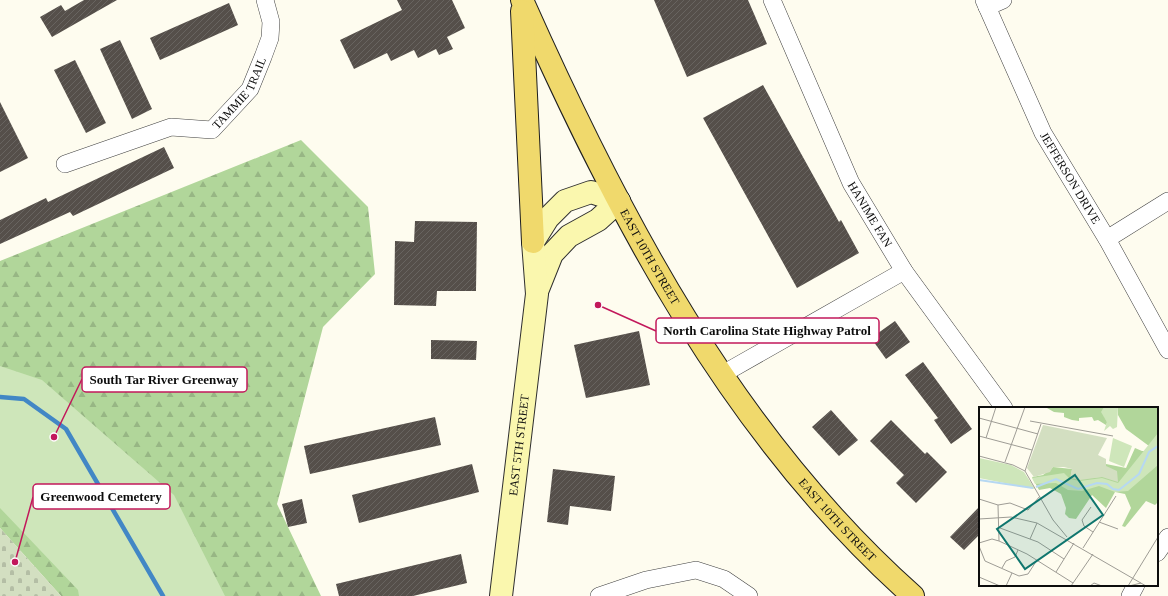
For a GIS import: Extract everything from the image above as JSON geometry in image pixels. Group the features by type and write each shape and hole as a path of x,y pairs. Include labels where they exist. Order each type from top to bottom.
{"main road":[{"name":"EAST 10TH STREET","path":"521,0 545,52 619,201 664,285 721,376 772,446 826,510 894,580 913,596"},
{"path":"521,0 533,242"},
{"path":"533,242 548,218 565,201 591,192 619,201"},
{"name":"EAST 5TH STREET","path":"536,294 552,254 556,249 569,236 598,220 619,201"},
{"name":"EAST 5TH STREET","path":"501,596 536,294 533,242"}],"street":[{"name":"TAMMIE TRAIL","path":"65,164 171,127 212,130 250,89 270,38 271,22 265,0"},
{"name":"HANIME FAN","path":"772,0 852,183 904,272 1003,407"},
{"path":"985,3 1003,0"},
{"name":"JEFFERSON DRIVE","path":"985,3 1043,133 1107,239 1168,350"},
{"path":"1107,239 1168,201"},
{"path":"721,376 904,272"},
{"path":"1158,551 1168,536"},
{"path":"599,596 646,580 696,570 724,578 749,596"}],"green space":[{"path":"301,140 368,207 375,274 323,327 277,504 321,596 61,596 0,528 0,261"},
{"path":"0,366 42,380 174,495 225,596 79,596 78,590 0,508"},
{"path":"0,528 61,596 0,596"}],"building":[{"path":"84,0 117,0 52,37 40,17 61,5 65,11"},
{"path":"397,0 452,0 465,28 447,37 453,49 439,55 436,49 418,58 414,50 391,61 387,53 354,69 340,40 402,10"},
{"path":"654,0 748,0 767,44 687,77"},
{"path":"229,3 238,25 160,60 150,38"},
{"path":"120,40 152,109 132,119 100,49"},
{"path":"75,60 106,123 86,133 54,70"},
{"path":"763,85 839,222 841,220 859,253 797,288 703,118"},
{"path":"0,102 28,158 0,172"},
{"path":"164,147 174,168 73,216 70,212 0,244 0,220 46,198 48,202"},
{"path":"415,221 477,222 476,291 437,291 436,306 394,305 395,241 414,242"},
{"path":"895,321 910,342 886,359 871,338"},
{"path":"639,331 650,385 586,398 574,345"},
{"path":"431,340 477,341 476,360 431,359"},
{"path":"923,362 972,429 951,444 934,420 938,418 905,375"},
{"path":"831,410 858,440 839,456 812,427"},
{"path":"435,417 441,445 310,474 304,446"},
{"path":"891,420 925,454 927,452 947,472 916,503 896,483 904,475 870,441"},
{"path":"472,464 479,492 359,523 352,495"},
{"path":"553,469 615,476 611,511 570,506 568,525 547,522"},
{"path":"302,499 307,523 288,527 282,504"},
{"path":"979,507 979,535 964,550 950,537"},
{"path":"461,554 467,583 413,596 339,596 336,584"}],"waterway":[{"path":"0,397 24,399 66,429 163,596"}],"place":[{"name":"North Carolina State Highway Patrol","path":"598,305"},
{"name":"South Tar River Greenway","path":"54,437"},
{"name":"Greenwood Cemetery","path":"15,562"}]}
